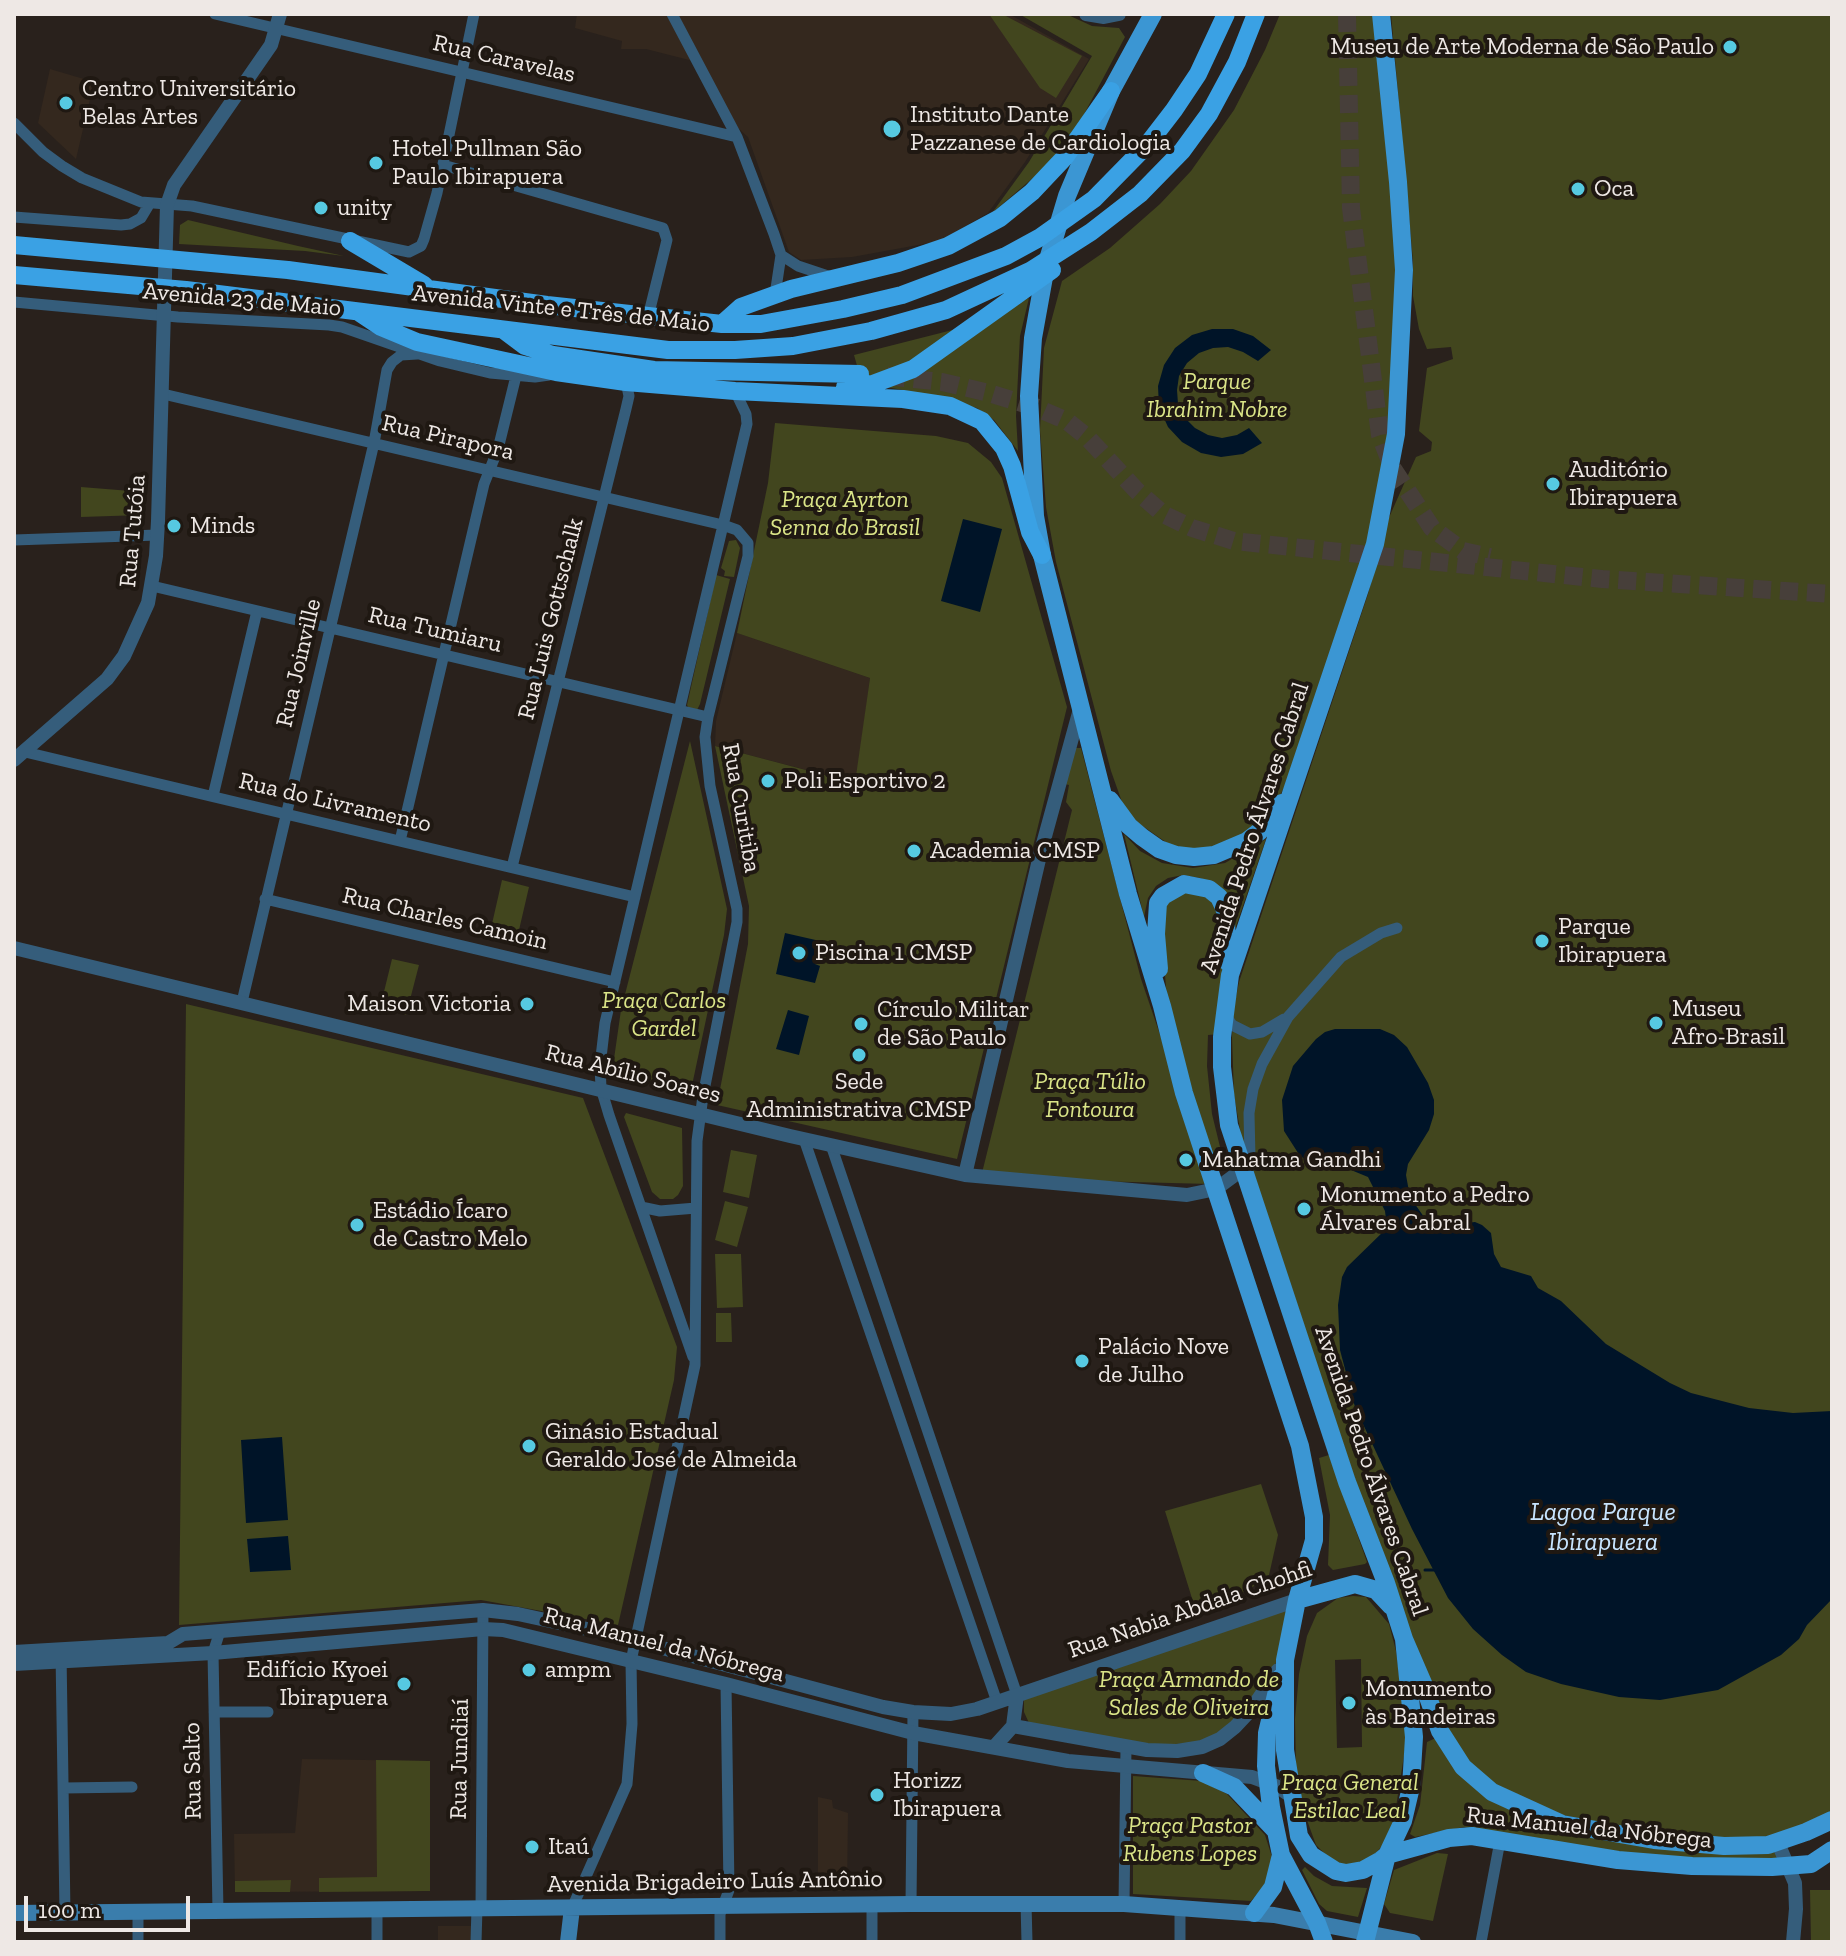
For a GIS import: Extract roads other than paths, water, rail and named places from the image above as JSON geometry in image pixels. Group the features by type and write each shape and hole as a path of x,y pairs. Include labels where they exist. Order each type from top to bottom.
{"highway":[{"name":"Avenida Vinte e Três de Maio","path":"14,245 288,270 648,317 722,324 761,324 902,295 1006,256 1039,238 1094,199 1153,138 1198,74 1226,14"},
{"name":"Avenida Vinte e Três de Maio","path":"14,275 186,290 668,350 793,346 871,331 946,310 1030,271 1091,232 1140,194 1182,151 1209,114 1237,62 1256,14"},
{"path":"722,324 741,307 948,246 1000,218 1032,192 1065,157 1111,91"},
{"path":"811,395 827,388 873,384 913,369 1056,267 1080,247 1091,232"},
{"path":"350,241 430,289"},
{"path":"358,311 381,327 417,342 556,372 626,382 735,391 931,402 967,412 982,421 1004,448 1030,532 1042,555"},
{"path":"503,329 525,346 553,355 654,370 860,374"}],"main road":[{"path":"1153,14 1111,91 1067,196 1046,266 1033,338 1029,396 1030,464 1042,555 1128,894 1184,1093 1300,1446 1314,1517 1314,1540 1272,1705 1267,1733 1267,1782 1281,1855 1324,1942"},
{"name":"Avenida Pedro Álvares Cabral","path":"1381,14 1404,270 1396,434 1375,544 1230,975 1222,1052 1224,1097 1243,1169 1347,1482 1404,1639"},
{"path":"1101,783 1123,818 1142,837 1159,849 1194,857 1214,855 1247,841 1274,816 1293,786"},
{"path":"1162,1006 1156,915 1158,903 1173,889 1184,884 1198,885 1219,897 1225,910 1230,975"},
{"name":"Rua Nabia Abdala Chohfi","path":"1297,1600 1344,1585 1365,1584 1376,1590 1393,1608"},
{"path":"1366,1937 1387,1855 1403,1821 1411,1787 1414,1737 1404,1639"},
{"name":"Rua Manuel da Nóbrega","path":"1404,1639 1440,1731 1463,1767 1492,1792 1562,1824 1724,1846 1778,1843 1832,1820"},
{"path":"1285,1660 1285,1750 1299,1836 1311,1855 1336,1871 1369,1868 1387,1855"},
{"path":"1203,1773 1234,1787 1276,1831"},
{"name":"Rua Manuel da Nóbrega","path":"1387,1855 1449,1838 1472,1836 1618,1860 1692,1866 1811,1864"},
{"path":"1811,1864 1832,1850"},
{"path":"1254,1913 1273,1887 1281,1855"},
{"name":"Avenida Brigadeiro Luís Antônio","path":"14,1913 1124,1904 1254,1913 1317,1923 1366,1937 1413,1942"},
{"path":"568,1942 572,1908"}],"street":[{"name":"Rua Caravelas","path":"215,14 278,22 463,72 737,137"},
{"path":"14,123 43,152 82,178 166,212 192,206 350,241 415,251 424,239 443,165 474,14"},
{"path":"672,14 737,137 781,255 775,295"},
{"path":"1086,14 1104,17 1119,14"},
{"path":"166,212 174,185 263,57 278,22"},
{"path":"443,165 663,228 667,240 648,317"},
{"path":"14,217 121,225 141,218 150,203"},
{"name":"Rua Tutóia","path":"20,756 92,694 124,656 138,629 152,586 158,535 166,212"},
{"path":"781,255 798,266 836,279"},
{"name":"Avenida 23 de Maio","path":"14,302 165,308 329,325 417,354 490,373 535,377 556,372"},
{"name":"Rua Joinville","path":"242,1002 374,443 388,366 401,355 417,354"},
{"path":"400,841 482,490 516,376"},
{"name":"Rua Luis Gottschalk","path":"512,867 628,403 626,382"},
{"path":"695,1365 601,1088 600,1066 605,1023 747,424 746,414 735,391"},
{"name":"Rua Pirapora","path":"163,394 723,525"},
{"name":"Rua Curitiba","path":"572,1908 627,1784 632,1724 631,1661 695,1365 697,1141 737,922 710,786 705,737 749,550 748,543 737,530 723,525"},
{"path":"14,540 158,535"},
{"name":"Rua Tumiaru","path":"152,586 708,717"},
{"path":"213,796 257,611"},
{"path":"965,1175 1041,851 1082,706"},
{"name":"Rua do Livramento","path":"20,756 213,796 635,897"},
{"name":"Rua Charles Camoin","path":"265,899 615,982"},
{"path":"1243,1169 1250,1158 1249,1113 1253,1089 1262,1064 1288,1017 1341,957 1369,939 1397,928"},
{"name":"Rua Abílio Soares","path":"14,948 965,1175 1187,1195 1216,1189 1243,1169"},
{"path":"1225,1014 1232,1025 1250,1034 1272,1028 1288,1017"},
{"path":"804,1139 997,1702"},
{"path":"831,1145 1017,1695 1013,1726 994,1747"},
{"path":"641,1207 660,1211 696,1208"},
{"path":"900,1418 921,1413"},
{"name":"Rua Nabia Abdala Chohfi","path":"997,1702 1297,1600"},
{"name":"Rua Manuel da Nóbrega","path":"14,1664 61,1655 168,1643 183,1634 483,1610 518,1614 635,1640 853,1699 913,1712 951,1714 997,1702"},
{"name":"Rua Jundiaí","path":"476,1942 483,1610"},
{"name":"Rua Manuel da Nóbrega","path":"14,1652 61,1655 213,1653 483,1629 503,1630 913,1733 1068,1761 1252,1777 1291,1796"},
{"name":"Rua Salto","path":"218,1911 213,1653 220,1631"},
{"path":"61,1655 65,1913"},
{"path":"1013,1726 1126,1747 1177,1751 1202,1747 1220,1739 1251,1710 1285,1660"},
{"path":"720,1942 720,1914 729,1890 726,1684"},
{"path":"847,1717 853,1699"},
{"path":"214,1712 268,1712"},
{"path":"911,1904 913,1712"},
{"path":"1124,1904 1126,1747"},
{"path":"64,1788 132,1787"},
{"path":"1481,1942 1500,1841"},
{"path":"1778,1843 1795,1883 1793,1942"},
{"path":"1811,1864 1832,1862"},
{"path":"1026,1903 1027,1942"},
{"path":"872,1905 872,1942"},
{"path":"1180,1907 1180,1942"},
{"path":"377,1908 377,1942"},
{"path":"138,1912 138,1942"}],"water":[{"path":"1212,329 1233,329 1253,336 1271,350 1258,361 1228,347 1213,348 1199,353 1187,363 1179,376 1178,404 1185,418 1195,428 1222,438 1249,428 1262,443 1243,454 1221,457 1201,453 1182,442 1168,427 1159,407 1158,386 1164,365 1175,348 1192,335"},
{"path":"963,519 1002,529 980,612 941,601"},
{"name":"Piscina 1 CMSP","path":"785,933 820,941 815,964 820,966 815,983 776,974"},
{"path":"788,1010 809,1016 799,1055 776,1049"},
{"name":"Lagoa Parque Ibirapuera","path":"1335,1029 1380,1029 1394,1035 1407,1047 1428,1083 1434,1100 1434,1114 1429,1130 1408,1164 1406,1175 1410,1197 1424,1217 1447,1225 1475,1222 1482,1225 1491,1233 1494,1254 1501,1267 1531,1276 1538,1288 1561,1301 1606,1344 1691,1393 1749,1408 1793,1413 1832,1411 1832,1599 1807,1625 1799,1639 1781,1655 1718,1690 1660,1700 1619,1697 1561,1684 1526,1672 1473,1629 1448,1598 1355,1407 1340,1350 1338,1305 1342,1277 1347,1267 1387,1228 1385,1211 1368,1177 1351,1170 1315,1165 1300,1156 1284,1131 1282,1100 1293,1066 1316,1039"},
{"path":"282,1437 288,1520 246,1523 241,1440"},
{"path":"288,1536 291,1570 250,1572 247,1539"}],"waterway":[{"path":"1425,1570 1438,1570"}],"tunnel":[{"path":"1347,14 1351,208 1380,435 1393,469 1432,528 1463,551 1490,557"},
{"path":"887,376 942,382 989,393 1067,421 1087,437 1163,514 1192,528 1234,541 1602,579 1832,594"}],"place":[{"name":"Museu de Arte Moderna de São Paulo","path":"1730,47"},
{"name":"Centro Universitário Belas Artes","path":"66,103"},
{"name":"Instituto Dante Pazzanese de Cardiologia","path":"892,129"},
{"name":"Hotel Pullman São Paulo Ibirapuera","path":"376,163"},
{"name":"Oca","path":"1578,189"},
{"name":"unity","path":"321,208"},
{"name":"Auditório Ibirapuera","path":"1553,484"},
{"name":"Minds","path":"174,526"},
{"name":"Poli Esportivo 2","path":"768,781"},
{"name":"Academia CMSP","path":"914,851"},
{"name":"Parque Ibirapuera","path":"1542,941"},
{"name":"Piscina 1 CMSP","path":"799,953"},
{"name":"Maison Victoria","path":"527,1004"},
{"name":"Museu Afro-Brasil","path":"1656,1023"},
{"name":"Círculo Militar de São Paulo","path":"861,1024"},
{"name":"Sede Administrativa CMSP","path":"859,1055"},
{"name":"Mahatma Gandhi","path":"1186,1160"},
{"name":"Monumento a Pedro Álvares Cabral","path":"1304,1209"},
{"name":"Estádio Ícaro de Castro Melo","path":"357,1225"},
{"name":"Palácio Nove de Julho","path":"1082,1361"},
{"name":"Ginásio Estadual Geraldo José de Almeida","path":"529,1446"},
{"name":"ampm","path":"529,1670"},
{"name":"Edifício Kyoei Ibirapuera","path":"404,1684"},
{"name":"Monumento às Bandeiras","path":"1349,1703"},
{"name":"Horizz Ibirapuera","path":"877,1795"},
{"name":"Itaú","path":"532,1847"}],"park label":[{"name":"Parque Ibrahim Nobre","path":"1217,396"},
{"name":"Praça Ayrton Senna do Brasil","path":"845,514"},
{"name":"Praça Carlos Gardel","path":"664,1015"},
{"name":"Praça Túlio Fontoura","path":"1090,1096"},
{"name":"Praça Armando de Sales de Oliveira","path":"1189,1694"},
{"name":"Praça General Estilac Leal","path":"1350,1797"},
{"name":"Praça Pastor Rubens Lopes","path":"1190,1840"}]}
